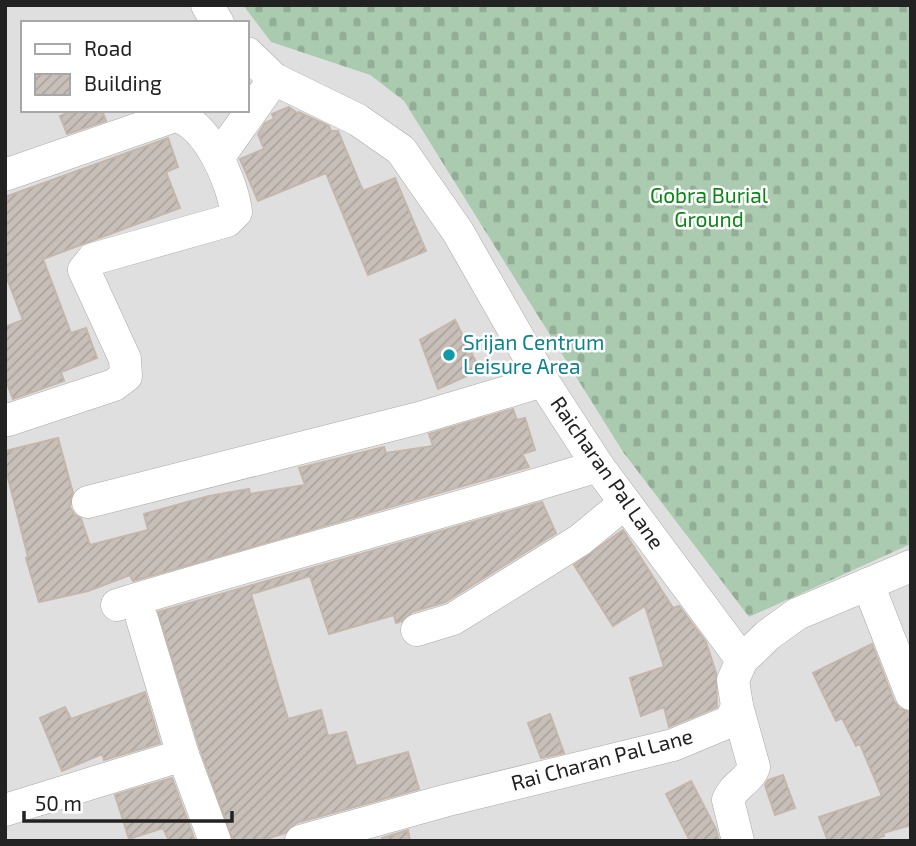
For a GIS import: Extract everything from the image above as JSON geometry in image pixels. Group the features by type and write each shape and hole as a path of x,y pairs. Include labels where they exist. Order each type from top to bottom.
{"street":[{"path":"207,5 217,21"},
{"name":"Raicharan Pal Lane","path":"248,55 274,79 359,120 401,150 458,232 542,380 598,466 742,660"},
{"path":"218,158 274,79"},
{"path":"5,175 175,116 190,121 218,158 236,212 227,221 93,259 85,270 125,359 126,376 114,385 5,419"},
{"path":"88,502 419,418 542,380"},
{"path":"215,841 129,612 209,576 598,466"},
{"path":"417,630 453,619 580,540 625,503"},
{"path":"738,841 728,800 736,787 750,776 754,767 737,706 733,680 742,660 768,635 797,614 911,566"},
{"path":"867,584 911,694"},
{"name":"Rai Charan Pal Lane","path":"301,841 444,801 673,745 731,721 737,706"},
{"path":"5,810 183,755"}],"shaded area":[{"path":"5,5 243,5 271,42 370,75 404,101 623,452 749,617 911,544 911,841 5,841"}],"green space":[{"name":"Gobra Burial Ground","path":"243,5 911,5 911,544 749,617 623,452 404,101 370,75 271,42"}],"building":[{"path":"289,107 329,126 331,131 338,131 363,191 395,178 426,251 368,275 326,173 258,201 240,159 264,149 258,134 265,123 274,119 272,114"},
{"path":"69,112 103,112 106,121 67,134 60,116"},
{"path":"168,138 178,167 166,172 180,208 43,259 71,333 86,328 97,358 61,372 64,381 13,399 5,378 5,327 23,320 5,273 5,197"},
{"name":"Srijan Centrum Leisure Area","path":"455,320 480,370 438,389 420,340"},
{"path":"513,409 517,420 525,418 535,450 522,454 529,467 133,581 130,575 88,591 39,602 5,466 5,451 58,438 73,493 70,507 81,519 90,545 148,530 144,514 209,496 249,489 250,494 305,485 299,468 384,447 386,453 433,446 429,434"},
{"path":"542,502 556,533 445,602 412,612 396,623 394,615 329,634 310,576 251,594 288,719 321,710 328,736 346,732 356,766 408,752 419,789 296,823 285,833 260,841 233,841 200,749 158,612"},
{"path":"623,530 673,608 679,606 706,642 716,673 717,707 669,727 664,707 641,716 630,678 664,667 645,606 613,626 574,565"},
{"path":"872,644 894,701 900,709 911,712 911,825 883,833 884,836 868,841 828,841 819,817 882,796 860,744 856,746 842,718 836,721 813,673"},
{"path":"145,692 160,743 104,760 102,754 62,771 40,718 65,707 71,719"},
{"path":"550,714 564,753 541,758 528,723"},
{"path":"783,775 795,808 775,815 765,785 768,780"},
{"path":"172,778 195,841 169,841 163,828 129,839 115,795"},
{"path":"691,781 716,829 719,841 690,841 666,794"},
{"path":"408,830 410,841 382,841 382,838"}],"place":[{"name":"Srijan Centrum Leisure Area","path":"449,355"}]}
